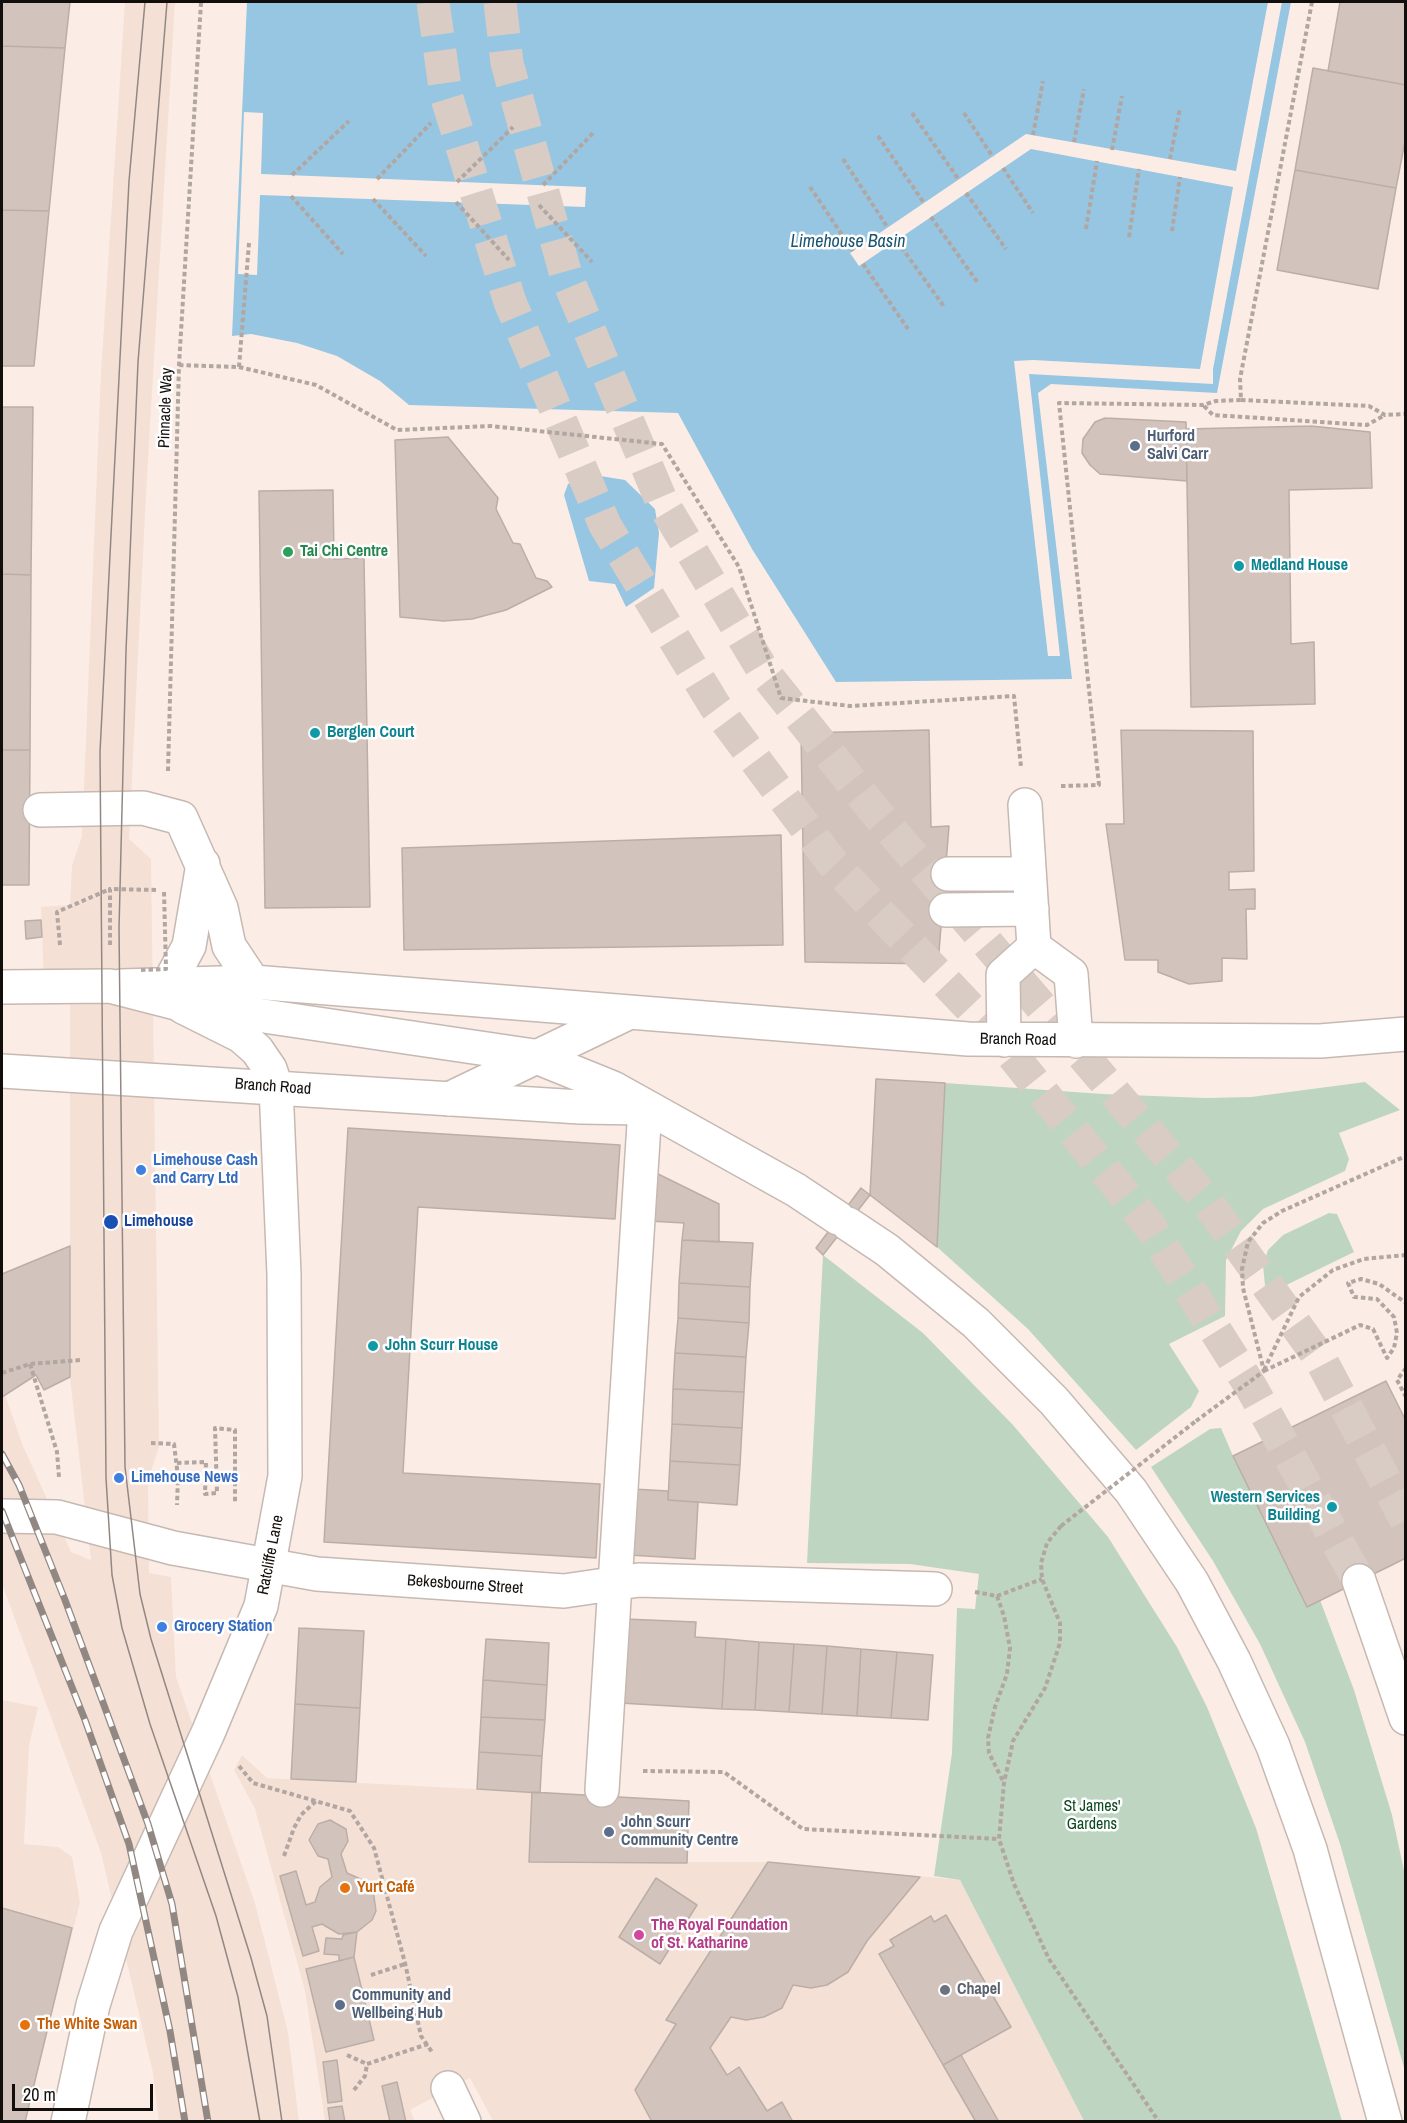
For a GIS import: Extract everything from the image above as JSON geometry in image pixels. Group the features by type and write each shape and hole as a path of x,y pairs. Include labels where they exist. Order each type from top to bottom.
{"main road":[{"path":"1024,806 1034,947"},
{"path":"40,810 143,808 181,818 221,908 229,946 252,982"},
{"path":"162,985 189,946 203,864"},
{"path":"948,874 1029,874"},
{"path":"946,910 1032,909"},
{"path":"1004,1040 1003,975 1034,947"},
{"path":"1034,947 1071,974 1076,1041"},
{"name":"Branch Road","path":"2,987 252,982 1004,1040 1320,1041 1406,1034"},
{"name":"Branch Road","path":"162,985 534,1056"},
{"name":"Ratcliffe Lane","path":"68,2121 103,1967 116,1931 208,1733 261,1606 285,1476 284,1274 276,1087 270,1069 257,1050 241,1036 162,985"},
{"name":"Branch Road","path":"2,1071 449,1099 534,1056 632,1011"},
{"path":"534,1056 613,1088 645,1108 694,1132 786,1184 887,1250 976,1323 1054,1401 1131,1491 1192,1582 1234,1661 1274,1746 1310,1849 1385,2121"},
{"path":"449,1099 580,1107 645,1108"},
{"path":"603,1780 645,1108"},
{"name":"Bekesbourne Street","path":"2,1516 57,1517 173,1548 317,1574 564,1592 639,1580 935,1588"},
{"path":"1359,1581 1406,1718"},
{"path":"448,2088 464,2121"}],"path":[{"name":"Pinnacle Way","path":"172,816 168,773 179,365 201,2"},
{"path":"1241,400 1240,379 1312,2"},
{"path":"1033,135 1043,81"},
{"path":"1074,142 1084,89"},
{"path":"1112,150 1122,96"},
{"path":"1170,159 1180,108"},
{"path":"912,112 959,180"},
{"path":"964,113 993,157"},
{"path":"292,176 349,120"},
{"path":"377,179 431,123"},
{"path":"457,182 513,127"},
{"path":"543,185 595,131"},
{"path":"878,136 924,203"},
{"path":"843,159 888,228"},
{"path":"1086,229 1097,161"},
{"path":"1003,168 1033,213"},
{"path":"1129,237 1139,169"},
{"path":"1172,231 1180,177"},
{"path":"810,187 853,252"},
{"path":"966,193 1006,249"},
{"path":"291,196 343,254"},
{"path":"373,199 426,256"},
{"path":"456,202 508,260"},
{"path":"539,205 592,262"},
{"path":"932,217 978,284"},
{"path":"897,241 945,308"},
{"path":"238,367 249,243"},
{"path":"863,264 908,329"},
{"path":"179,365 238,367 316,385 397,430 491,426 662,444 739,567 781,698 850,706 1014,696 1021,767"},
{"path":"1056,786 1099,785 1059,403 1203,405 1216,401 1241,400 1369,406 1386,415"},
{"path":"1203,405 1213,415 1366,425 1386,415 1406,414"},
{"path":"57,912 110,890 155,890"},
{"path":"110,890 110,947"},
{"path":"162,985 166,969 164,891"},
{"path":"1264,1371 1243,1288 1242,1269 1248,1242 1263,1223 1282,1211 1406,1156"},
{"path":"1264,1371 1299,1297 1333,1270 1364,1259 1406,1255"},
{"path":"1159,2121 1049,1959 1014,1884 999,1839 1004,1783 1013,1740 1045,1688 1060,1643 1060,1623 1042,1579 1041,1563 1047,1543 1061,1526 1264,1371 1360,1325 1373,1329 1387,1358 1394,1348 1397,1333 1394,1317 1377,1299 1354,1297 1348,1282 1361,1279 1379,1284 1398,1295 1406,1304"},
{"path":"2,1373 30,1364 81,1360"},
{"path":"30,1364 57,1452 58,1479"},
{"path":"1406,1368 1397,1380 1406,1396"},
{"path":"177,1463 206,1462 205,1494 217,1493 215,1428 235,1430 235,1501 225,1558"},
{"path":"151,1443 174,1444 178,1493"},
{"path":"935,1588 990,1593 997,1596 1042,1579"},
{"path":"997,1596 1004,1616 1010,1647 1007,1674 995,1707 988,1738 989,1753 1004,1783"},
{"path":"208,1733 254,1783 350,1811 374,1848 405,1964 421,2036 428,2044 448,2088"},
{"path":"603,1780 724,1772 803,1829 999,1839"},
{"path":"284,1856 301,1815 316,1801"},
{"path":"378,1896 386,1894"},
{"path":"371,1975 405,1964"},
{"path":"347,2055 368,2064 428,2044"},
{"path":"354,2090 365,2076 368,2064"}],"shaded area":[{"path":"125,2 175,2 146,494 129,839 151,859 159,1447 148,1480 149,1573 171,1577 176,1677 255,1903 288,2032 299,2121 159,2121 153,2073 101,1853 2,1584 2,1274 70,1246 70,983 44,982 41,907 70,905 72,865 82,836 101,372","holes":["36,1375 44,1390 70,1378 91,1560 71,1552 23,1446 5,1395"]},
{"path":"2,1700 38,1707 29,1746 24,1844 58,1847 72,1857 80,1902 25,2121 2,2121"},
{"name":"The Royal Foundation of St. Katharine","path":"242,1755 267,1778 532,1792 529,1862 768,1862 960,1880 1084,2121 493,2121 470,2078 410,2110 415,2121 325,2121 305,1991 255,1809 234,1770"}],"green space":[{"path":"1365,1082 1400,1110 1339,1133 1349,1159 1345,1171 1263,1209 1241,1231 1226,1260 1225,1316 1169,1344 1199,1391 1191,1407 1136,1450 1028,1329 937,1247 945,1083 1103,1094 1205,1098 1251,1097"},
{"path":"1329,1213 1337,1214 1354,1252 1266,1295 1263,1266 1268,1250 1283,1235"},
{"name":"St James' Gardens","path":"823,1255 923,1333 1013,1425 1108,1537 1177,1647 1207,1707 1256,1828 1342,2121 1084,2121 960,1880 934,1876 952,1753 957,1608 975,1609 979,1574 910,1564 807,1563"},
{"path":"1221,1428 1233,1456 1320,1600 1354,1690 1392,1815 1405,1875 1405,2071 1340,1844 1305,1742 1260,1644 1213,1561 1151,1467 1210,1429"}],"water":[{"name":"Limehouse Basin","path":"247,2 1291,2 1217,393 1051,384 1038,393 1072,679 836,682 752,549 678,413 409,405 380,381 337,356 297,343 251,334 232,336"},
{"path":"588,474 625,480 655,509 659,533 654,588 626,607 615,584 589,581 564,495 568,484"}],"pier":[{"path":"1268,2 1282,2 1213,369 1213,384 1029,374 1060,656 1048,656 1014,361 1033,360 1200,369 1233,187 1031,149 859,266 850,253 1026,134 1236,171"},
{"path":"244,112 263,113 261,174 586,187 585,207 260,195 257,275 238,274"}],"building":[{"path":"2,2 70,2 65,48 2,46"},
{"path":"1340,2 1406,2 1406,85 1328,71"},
{"path":"2,46 65,48 49,211 2,210"},
{"path":"1313,68 1406,85 1406,136 1396,188 1295,170"},
{"path":"1295,170 1396,188 1378,289 1277,270"},
{"path":"2,210 49,211 34,366 2,366"},
{"path":"2,407 33,407 31,575 2,574"},
{"name":"Hurford Salvi Carr","path":"1105,418 1186,422 1187,481 1100,474 1082,453 1083,439 1095,422"},
{"name":"Medland House","path":"1311,426 1370,432 1372,488 1289,490 1291,644 1314,642 1315,704 1191,707 1186,429"},
{"path":"448,437 498,498 496,509 513,543 520,544 536,578 547,581 552,587 506,610 472,619 443,621 400,617 395,440"},
{"name":"Berglen Court","path":"333,490 334,559 364,558 370,907 265,908 259,491"},
{"path":"2,574 31,575 30,750 2,750"},
{"path":"929,730 931,827 949,826 938,964 805,962 801,733"},
{"path":"1121,730 1253,731 1254,871 1229,872 1229,890 1255,889 1255,909 1246,909 1247,959 1222,958 1222,981 1189,984 1158,972 1158,960 1125,960 1106,824 1124,824"},
{"path":"2,750 30,750 29,885 2,885"},
{"path":"781,835 783,945 404,950 402,848"},
{"path":"41,920 42,937 26,939 25,921"},
{"path":"876,1079 945,1083 937,1247 870,1195"},
{"name":"John Scurr House","path":"348,1128 620,1145 615,1219 418,1207 403,1473 600,1484 596,1558 324,1542"},
{"path":"652,1171 719,1204 719,1242 682,1240 684,1223 649,1221"},
{"path":"861,1188 870,1195 823,1255 816,1248"},
{"path":"682,1240 753,1243 750,1287 679,1283"},
{"path":"70,1246 70,1377 44,1390 36,1375 2,1397 2,1274"},
{"path":"679,1283 750,1287 749,1323 678,1318"},
{"path":"678,1318 749,1323 746,1357 675,1353"},
{"path":"675,1353 746,1357 744,1392 673,1389"},
{"name":"Western Services Building","path":"1386,1381 1406,1421 1406,1558 1307,1607 1233,1456"},
{"path":"673,1389 744,1392 742,1428 672,1424"},
{"path":"672,1424 742,1428 740,1465 670,1461"},
{"path":"670,1461 740,1465 737,1505 668,1500"},
{"path":"633,1489 668,1491 668,1500 698,1502 695,1559 629,1555"},
{"path":"625,1619 696,1622 695,1637 726,1639 722,1709 620,1703"},
{"path":"299,1628 364,1631 360,1708 295,1704"},
{"path":"486,1639 549,1643 547,1685 483,1680"},
{"path":"726,1639 759,1642 755,1710 722,1709"},
{"path":"759,1642 794,1644 789,1712 755,1710"},
{"path":"794,1644 827,1646 822,1714 789,1712"},
{"path":"827,1646 861,1649 857,1716 822,1714"},
{"path":"861,1649 897,1652 891,1718 857,1716"},
{"path":"897,1652 933,1655 928,1720 891,1718"},
{"path":"483,1680 547,1685 545,1720 481,1717"},
{"path":"295,1704 360,1708 356,1782 291,1779"},
{"path":"481,1717 545,1720 542,1756 479,1752"},
{"path":"479,1752 542,1756 540,1793 477,1789"},
{"name":"John Scurr Community Centre","path":"532,1792 689,1801 687,1863 529,1862"},
{"name":"Yurt Café","path":"330,1820 346,1829 348,1841 341,1854 347,1873 367,1882 373,1890 376,1911 372,1920 357,1932 339,1934 322,1924 312,1927 319,1951 303,1956 280,1876 296,1871 306,1905 315,1902 320,1887 332,1877 328,1859 318,1856 309,1840 318,1824"},
{"path":"768,1862 920,1877 867,1941 848,1972 827,1985 811,1988 793,1985 782,2008 764,2017 746,2020 731,2017 710,2048 727,2075 739,2067 767,2111 782,2102 793,2122 652,2122 635,2090 676,2024 666,2020"},
{"path":"656,1878 697,1905 660,1964 619,1937"},
{"name":"The White Swan","path":"2,1908 72,1928 25,2122 2,2121"},
{"name":"Chapel","path":"946,1915 1011,2027 943,2065 879,1954 894,1946 890,1940 931,1916 934,1922"},
{"path":"357,1932 354,1957 339,1961 339,1955 324,1954 326,1938 342,1939 343,1935"},
{"name":"Community and Wellbeing Hub","path":"354,1957 374,2040 326,2052 306,1969"},
{"path":"961,2055 999,2122 976,2122 943,2065"},
{"path":"337,2060 342,2101 328,2103 323,2062"},
{"path":"397,2082 406,2122 390,2122 382,2086"},
{"path":"342,2106 345,2122 330,2122 328,2108"}],"tunnel":[{"path":"433,2 446,95 510,302 605,525 715,706 833,864 997,1036 1149,1225 1251,1387 1359,1581"},
{"path":"500,2 507,63 566,275 662,502 764,672 873,809 1205,1199 1321,1360 1406,1520"}],"tram line":[{"path":"145,2 129,181 100,752 106,1478 112,1575 122,1628 150,1724 216,1916 238,1997 260,2122"},
{"path":"167,2 138,362 126,651 119,928 125,1467 140,1594 151,1639 267,2016 282,2122"}],"railway":[{"path":"2,1454 19,1485 65,1600 148,1824 172,1904 208,2122"},
{"path":"2,1511 85,1720 129,1844 170,2031 185,2122"}],"place":[{"name":"Hurford Salvi Carr","path":"1135,446"},
{"name":"Tai Chi Centre","path":"288,552"},
{"name":"Medland House","path":"1239,566"},
{"name":"Berglen Court","path":"315,733"},
{"name":"Limehouse Cash and Carry Ltd","path":"141,1170"},
{"name":"Limehouse","path":"111,1222"},
{"name":"John Scurr House","path":"373,1346"},
{"name":"Limehouse News","path":"119,1478"},
{"name":"Western Services Building","path":"1332,1507"},
{"name":"Grocery Station","path":"162,1627"},
{"name":"John Scurr Community Centre","path":"609,1832"},
{"name":"Yurt Café","path":"345,1888"},
{"name":"The Royal Foundation of St. Katharine","path":"639,1935"},
{"name":"Chapel","path":"945,1990"},
{"name":"Community and Wellbeing Hub","path":"340,2005"},
{"name":"The White Swan","path":"25,2025"}]}
